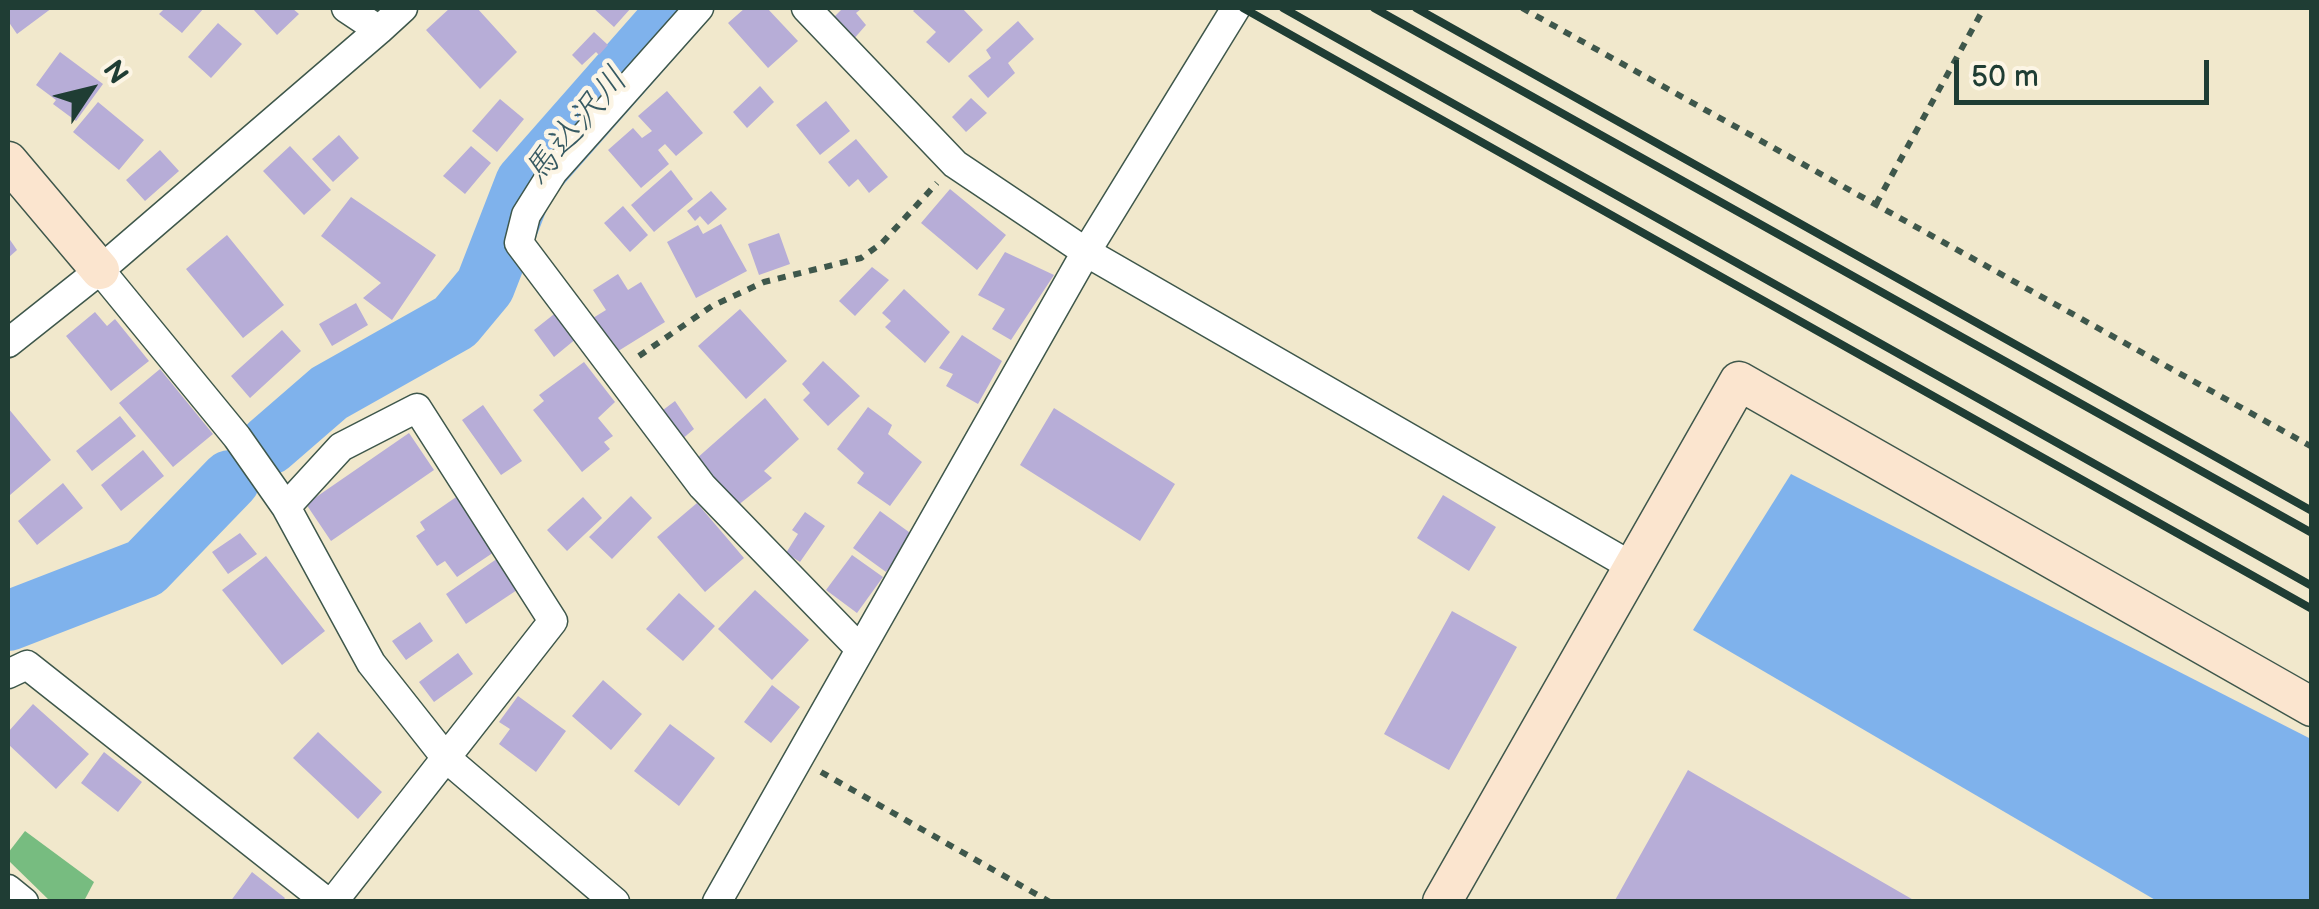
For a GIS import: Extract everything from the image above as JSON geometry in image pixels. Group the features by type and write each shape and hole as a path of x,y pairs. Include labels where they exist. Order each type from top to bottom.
{"street":[{"path":"346,8 379,30"},
{"path":"8,343 100,270 403,8"},
{"path":"699,8 553,172 526,215 519,243 702,486 860,649"},
{"path":"806,8 955,164 1086,252 1634,566"},
{"path":"718,902 1086,252 1236,8"},
{"path":"8,161 237,437 286,507 371,663 446,758 614,902"},
{"path":"1442,902 1739,381 2312,707"},
{"path":"8,674 27,665 330,902 552,620 416,408 341,448 286,507"},
{"path":"8,889 24,902"}],"path":[{"path":"1522,8 2312,446"},
{"path":"1876,204 1984,8"},
{"path":"616,372 712,306 764,282 861,258 882,243 955,164"},
{"path":"798,759 1050,902"}],"green space":[{"path":"25,831 94,882 84,901 50,901 8,860 8,853"}],"water":[{"path":"1791,474 2311,739 2311,901 2157,901 1693,630"}],"building":[{"path":"8,8 52,8 17,34 8,21"},
{"path":"165,8 204,8 182,33 159,14"},
{"path":"255,8 292,8 299,14 277,35"},
{"path":"450,8 477,8 517,52 480,89 426,30"},
{"path":"593,8 631,8 614,27"},
{"path":"745,8 767,8 798,41 768,68 728,23"},
{"path":"843,8 861,9 856,13 866,25 852,41 831,20"},
{"path":"962,8 983,30 949,63 926,42 936,32 913,11"},
{"path":"1018,21 1034,39 1008,63 1015,73 988,98 968,76 991,58 986,50"},
{"path":"218,23 242,44 211,78 188,57"},
{"path":"594,32 608,45 582,65 572,55"},
{"path":"60,52 103,84 76,121 36,85"},
{"path":"760,86 774,102 747,128 733,112"},
{"path":"667,91 703,133 676,156 665,144 658,150 669,164 641,188 608,150 633,128 642,138 652,131 638,116"},
{"path":"971,98 987,113 966,132 952,117"},
{"path":"500,99 524,119 497,152 472,131"},
{"path":"826,101 850,131 820,155 796,125"},
{"path":"98,102 144,140 119,170 73,132"},
{"path":"339,135 359,158 333,182 312,159"},
{"path":"856,139 888,177 869,193 858,179 849,187 828,162"},
{"path":"290,146 331,190 304,215 263,171"},
{"path":"471,146 491,163 465,194 443,176"},
{"path":"160,150 179,171 145,201 126,180"},
{"path":"671,170 693,199 654,232 631,205"},
{"path":"950,189 1006,235 977,270 921,223"},
{"path":"711,191 727,209 708,225 700,216 695,221 687,211"},
{"path":"351,197 436,255 392,320 363,298 381,283 321,236"},
{"path":"623,206 648,235 630,252 604,223"},
{"path":"721,224 747,271 696,298 667,242 698,225 703,234"},
{"path":"779,233 790,264 759,275 748,244"},
{"path":"227,235 284,305 243,338 186,269"},
{"path":"8,237 17,250 8,258"},
{"path":"1005,252 1054,275 1011,340 992,329 1005,309 978,295"},
{"path":"872,267 889,280 855,316 839,301"},
{"path":"618,274 628,290 641,282 665,322 615,353 593,318 606,310 593,290"},
{"path":"904,289 950,332 925,363 885,327 891,321 882,313"},
{"path":"356,303 368,325 332,346 319,324"},
{"path":"740,309 787,361 746,399 698,346"},
{"path":"558,311 577,338 554,357 534,330"},
{"path":"95,312 107,326 115,319 149,361 111,391 66,336"},
{"path":"282,330 301,351 250,398 231,376"},
{"path":"962,335 1002,361 978,404 946,386 953,374 939,368"},
{"path":"823,361 860,396 828,426 803,400 810,393 802,384"},
{"path":"584,362 615,402 598,418 613,436 604,442 610,449 582,472 533,410 544,401 539,395"},
{"path":"160,369 213,434 173,467 119,403"},
{"path":"765,398 799,439 764,471 772,478 737,506 696,459"},
{"path":"675,401 694,429 681,440 659,413"},
{"path":"483,405 522,461 501,475 462,420"},
{"path":"868,407 892,425 888,434 922,462 890,506 857,483 864,473 837,449"},
{"path":"8,408 51,460 10,495 8,492"},
{"path":"1054,408 1175,484 1140,541 1020,465"},
{"path":"120,416 136,436 92,471 76,451"},
{"path":"409,433 434,470 331,541 306,504"},
{"path":"143,450 164,476 121,511 101,485"},
{"path":"63,483 83,508 37,545 18,521"},
{"path":"462,493 500,548 457,577 445,561 437,566 416,536 425,530 420,522"},
{"path":"1443,495 1496,527 1469,571 1417,538"},
{"path":"631,496 652,518 612,559 589,537"},
{"path":"583,497 602,518 567,551 547,530"},
{"path":"697,503 744,558 705,592 657,537"},
{"path":"880,511 913,535 886,572 853,548"},
{"path":"805,512 825,526 800,562 786,553 798,534 792,530"},
{"path":"240,533 257,554 228,574 212,552"},
{"path":"852,555 883,577 857,613 826,590"},
{"path":"266,556 325,631 282,665 222,590"},
{"path":"498,558 520,588 466,624 446,594"},
{"path":"755,590 809,640 772,680 718,629"},
{"path":"679,593 715,626 683,661 646,629"},
{"path":"1452,611 1517,647 1449,770 1384,734"},
{"path":"420,622 433,641 406,660 392,641"},
{"path":"458,653 473,674 434,702 419,682"},
{"path":"603,680 642,714 611,750 572,716"},
{"path":"772,685 800,707 771,743 744,722"},
{"path":"518,696 566,731 536,772 499,744 510,729 499,722"},
{"path":"33,704 89,754 56,789 8,744 8,732"},
{"path":"670,724 715,758 679,806 634,771"},
{"path":"318,732 382,792 358,819 293,758"},
{"path":"104,752 142,782 118,812 81,783"},
{"path":"1688,770 1917,902 1614,902"},
{"path":"252,872 285,898 282,902 230,902"}],"waterway":[{"name":"馬込沢川","path":"269,445 329,393 455,322 485,286 525,183 679,8"},
{"name":"馬込沢川","path":"8,621 145,568 230,480"}],"railway":[{"path":"1243,8 2312,609"},
{"path":"1283,8 2312,586"},
{"path":"1374,8 2312,533"},
{"path":"1416,8 2312,511"}]}
